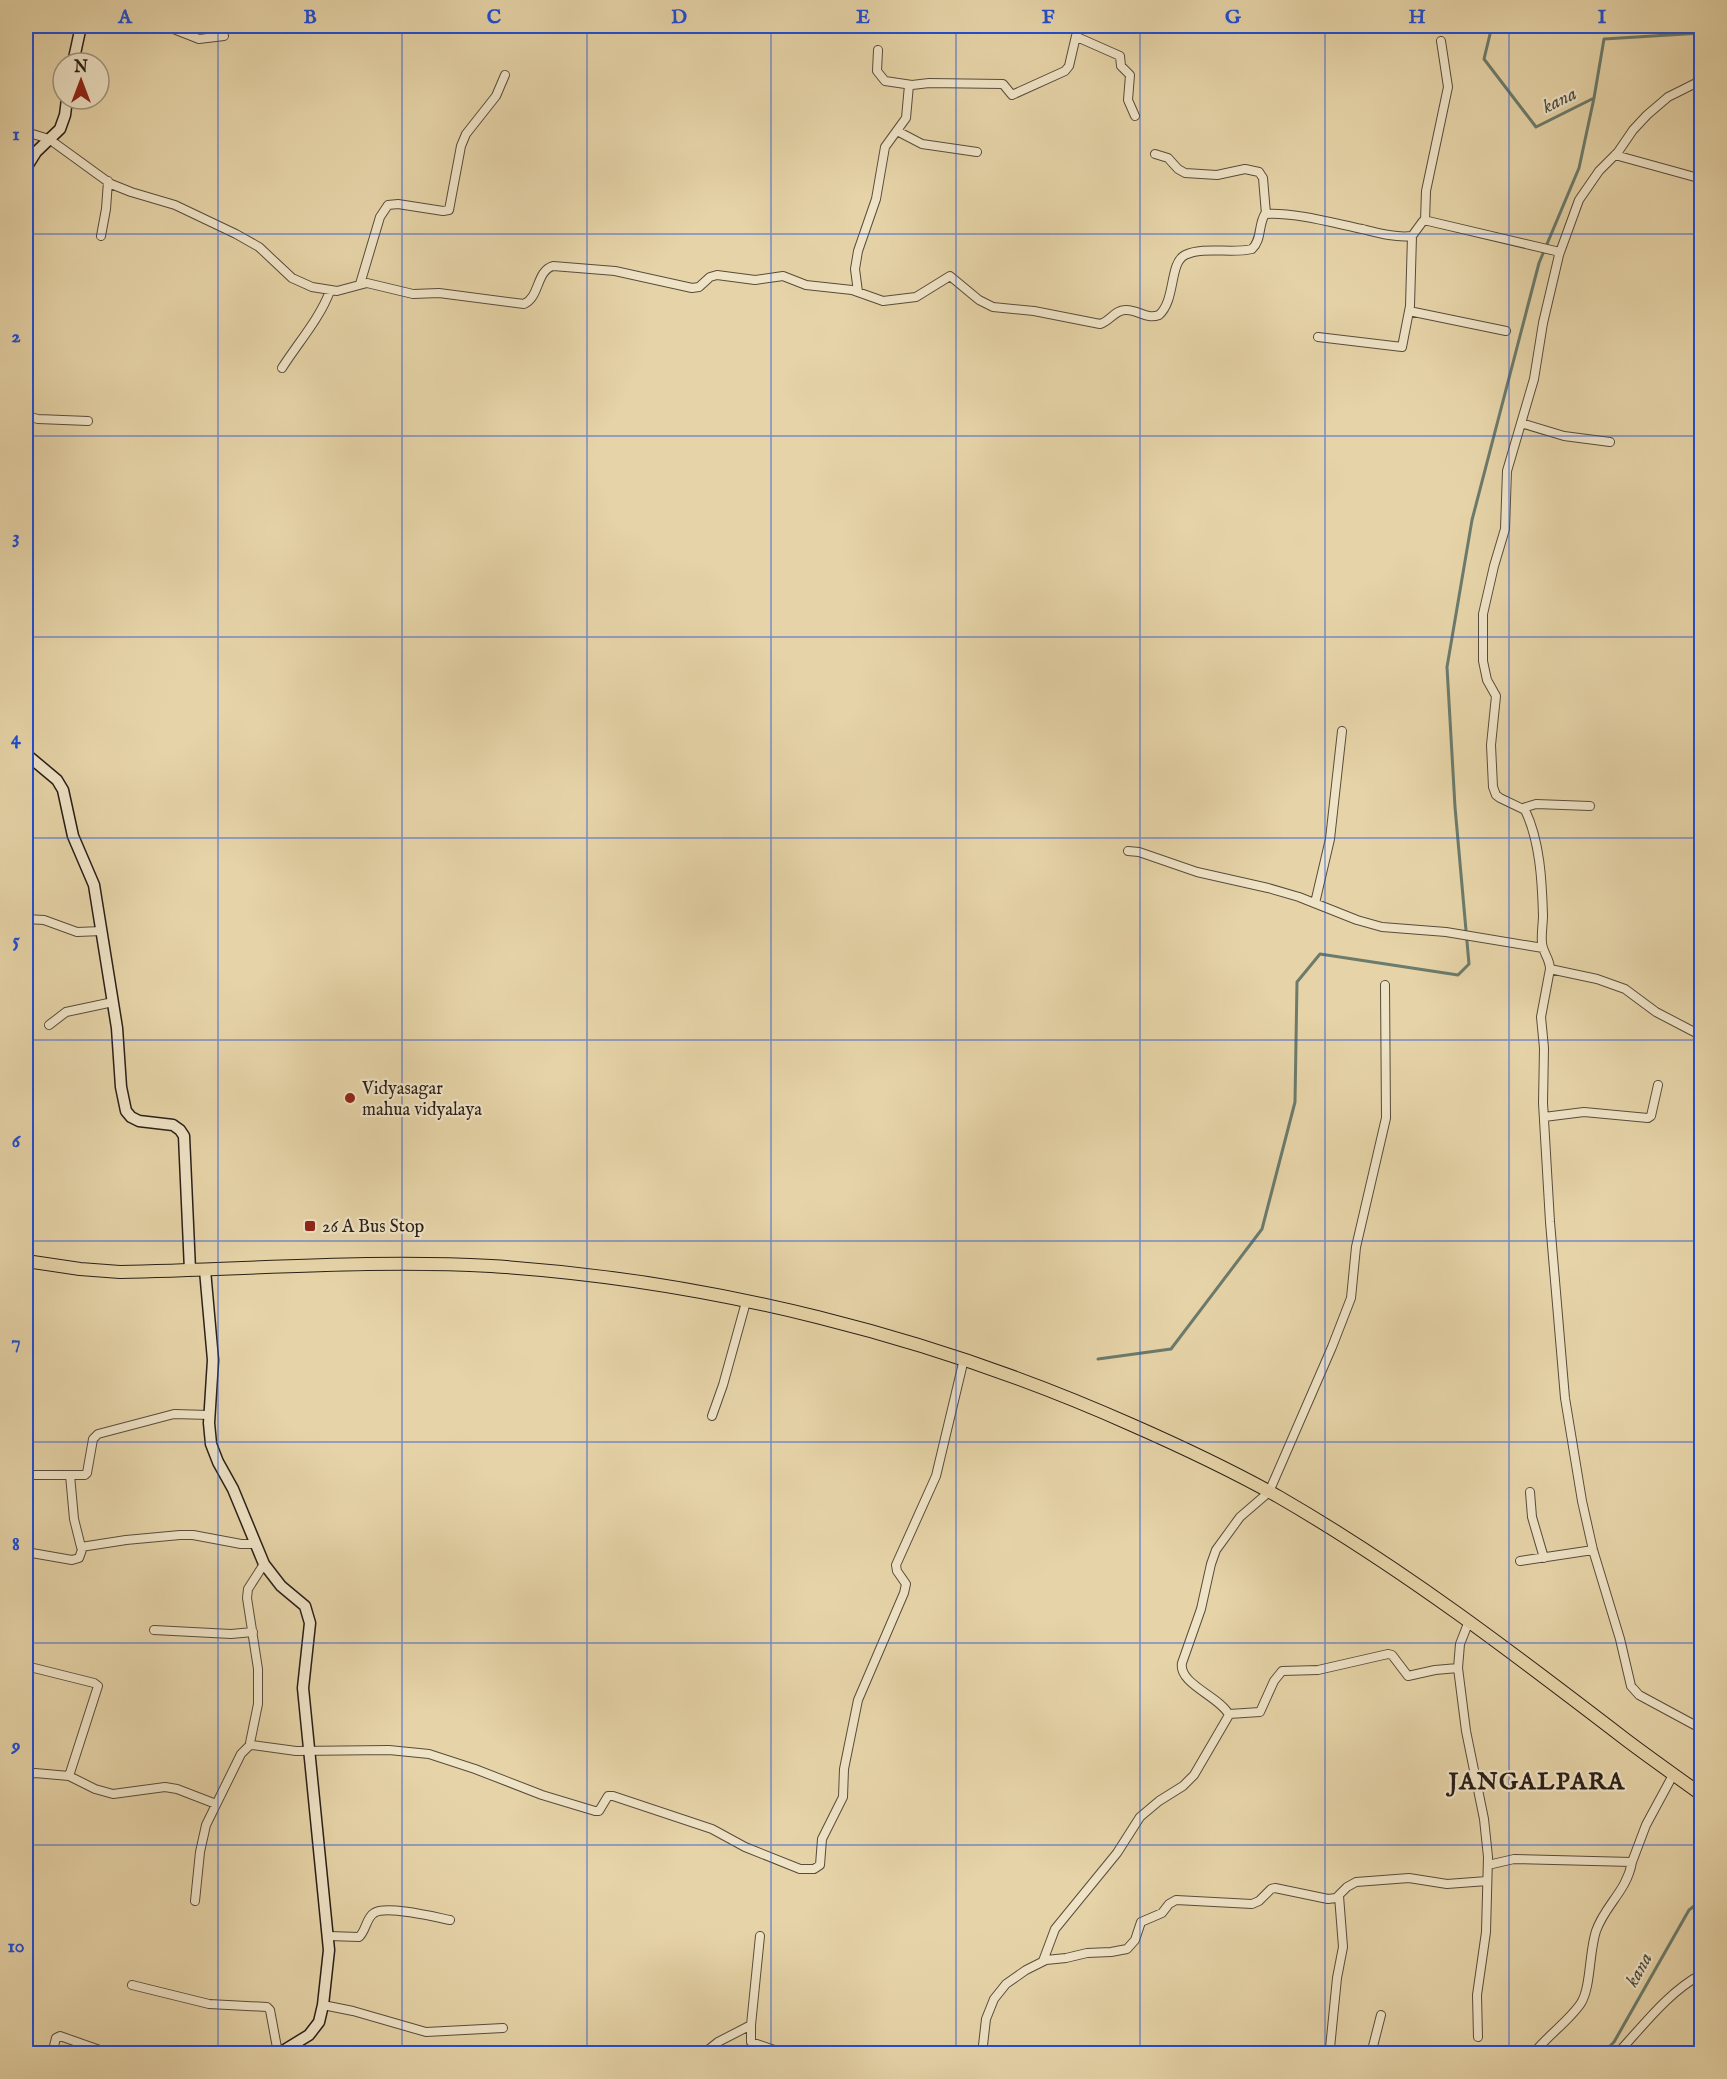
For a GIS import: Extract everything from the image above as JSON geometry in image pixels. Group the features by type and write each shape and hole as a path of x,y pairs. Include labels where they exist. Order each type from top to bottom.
{"main road":[{"path":"26,1262 120,1272 379,1264 493,1267 654,1285 746,1302 880,1333 964,1359 1083,1402 1176,1444 1269,1492 1404,1574 1698,1792"}],"street":[{"path":"76,51 81,26"},
{"path":"166,26 198,39 224,36"},
{"path":"878,50 877,71 881,78 894,83 909,85 1003,84 1012,94 1065,71 1076,36 1076,26"},
{"path":"1076,36 1120,56 1121,66 1130,75 1128,100 1136,116"},
{"path":"1318,337 1401,348 1409,311 1412,236 1425,221 1426,191 1448,87 1441,41"},
{"path":"360,284 380,217 388,205 398,204 442,212 449,210 466,134 496,96 505,75"},
{"path":"1590,806 1536,804 1523,808 1496,795 1493,787 1491,745 1496,696 1485,674 1482,650 1484,608 1505,529 1505,479 1534,379 1560,252 1579,200 1599,171 1647,115 1668,97 1701,80"},
{"path":"858,292 855,269 858,251 876,199 885,147 906,118 909,85"},
{"path":"26,168 62,126 65,111"},
{"path":"897,131 922,144 977,152"},
{"path":"26,132 49,139 108,181 131,192 175,205 217,224 259,248 292,278 312,287 330,291 345,290 360,284 376,284 413,294 439,293 524,304 530,301 544,270 553,266 615,271 686,288 696,288 710,277 717,275 755,280 780,276 812,287 843,288 879,300 916,297 950,276 979,300 993,307 1034,310 1100,324 1126,310 1152,317 1161,313 1169,300 1177,264 1182,257 1195,253 1251,249 1257,243 1262,219 1266,214 1263,178 1259,172 1245,169 1213,175 1185,173 1168,159 1155,154"},
{"path":"1615,155 1701,179"},
{"path":"101,236 108,181"},
{"path":"1266,214 1325,221 1402,237 1412,236"},
{"path":"1425,221 1560,252"},
{"path":"282,368 320,313 330,291"},
{"path":"1409,311 1506,331"},
{"path":"26,416 38,419 88,421"},
{"path":"1521,423 1564,436 1610,442"},
{"path":"1315,903 1330,838 1342,731"},
{"path":"26,754 57,780 64,793 73,836 94,885 113,1002 122,1095 126,1111 131,1117 139,1120 173,1125 184,1136 190,1270"},
{"path":"1523,808 1532,831 1538,863 1542,898 1543,948 1550,962 1541,1017 1544,1048 1544,1117 1550,1222 1565,1398 1577,1477 1593,1550 1616,1624 1632,1689 1701,1729"},
{"path":"1128,851 1138,852 1197,872 1269,888 1382,927 1446,932 1543,948"},
{"path":"26,919 44,920 77,932 102,931"},
{"path":"1550,969 1597,979 1625,989 1656,1012 1701,1036"},
{"path":"1384,985 1386,1118 1356,1247 1353,1291 1336,1338 1269,1492 1235,1522 1216,1550 1201,1609 1181,1667 1185,1677 1229,1714 1260,1712 1278,1674 1284,1671 1318,1670 1388,1654 1392,1655 1408,1677 1435,1670 1458,1668"},
{"path":"49,1025 66,1012 113,1002"},
{"path":"1544,1117 1584,1112 1648,1118 1651,1116 1658,1085"},
{"path":"26,1168 27,1096"},
{"path":"132,1984 209,2004 267,2007 270,2010 278,2053 313,2032 319,2022 323,2006 329,1936 303,1688 310,1623 305,1606 281,1586 264,1564 233,1489 213,1450 209,1434 209,1415 213,1360 205,1270"},
{"path":"712,1416 746,1302"},
{"path":"251,1744 310,1752 388,1750 429,1754 475,1768 542,1795 596,1812 611,1796 712,1829 745,1847 805,1871 818,1868 825,1830 843,1797 844,1769 858,1700 905,1587 896,1565 936,1476 964,1359"},
{"path":"26,1475 86,1474 93,1438 98,1434 174,1414 209,1415"},
{"path":"70,1475 74,1519 80,1546 83,1547"},
{"path":"1530,1492 1532,1517 1544,1558"},
{"path":"83,1547 126,1540 194,1534 240,1544 256,1544"},
{"path":"26,1552 72,1560 79,1558 83,1547"},
{"path":"1520,1561 1593,1550"},
{"path":"195,1901 200,1852 206,1825 241,1754 251,1744 258,1704 258,1670 248,1608 248,1590 264,1564"},
{"path":"1469,1621 1460,1644 1458,1668 1466,1731 1484,1819 1488,1865 1486,1932 1478,1995 1478,2037"},
{"path":"154,1630 231,1634 253,1632"},
{"path":"26,1666 94,1683 98,1686 69,1776"},
{"path":"1043,1961 1055,1929 1117,1853 1140,1817 1159,1801 1183,1786 1194,1775 1229,1714"},
{"path":"26,1775 35,1773 69,1776 92,1788 113,1794 165,1787 216,1804"},
{"path":"1698,1792 1701,1773"},
{"path":"1533,2054 1582,2002 1597,1929 1624,1887 1646,1825 1673,1775"},
{"path":"1488,1865 1514,1859 1632,1862"},
{"path":"982,2054 986,2019 994,1999 1006,1984 1043,1961 1127,1948 1135,1940 1141,1922 1159,1915 1172,1901 1178,1899 1252,1904 1275,1888 1322,1899 1333,1899 1356,1882 1409,1878 1447,1884 1487,1881"},
{"path":"1330,2048 1342,1947 1339,1896"},
{"path":"329,1936 359,1937 371,1916 378,1911 400,1911 450,1920"},
{"path":"760,1936 751,2042 786,2054"},
{"path":"1617,2054 1665,2002 1700,1976"},
{"path":"323,2006 353,2011 429,2033 503,2028"},
{"path":"1371,2054 1382,2015"},
{"path":"703,2054 718,2042 751,2026"},
{"path":"52,2054 56,2038 60,2036 111,2054"}],"waterway":[{"name":"kana","path":"1492,26 1484,59 1536,127 1594,98 1604,39 1702,33"},
{"path":"1098,1359 1171,1349 1262,1229 1295,1102 1297,982 1320,954 1458,975 1469,964 1455,807 1447,667 1472,520 1539,263 1579,168 1594,98"},
{"name":"kana","path":"1602,2054 1614,2042 1689,1910 1702,1900"}],"place":[{"name":"Vidyasagar mahua vidyalaya","path":"350,1098"},
{"name":"26 A Bus Stop","path":"310,1226"}],"district":[{"name":"JANGALPARA","path":"1537,1781"}]}
